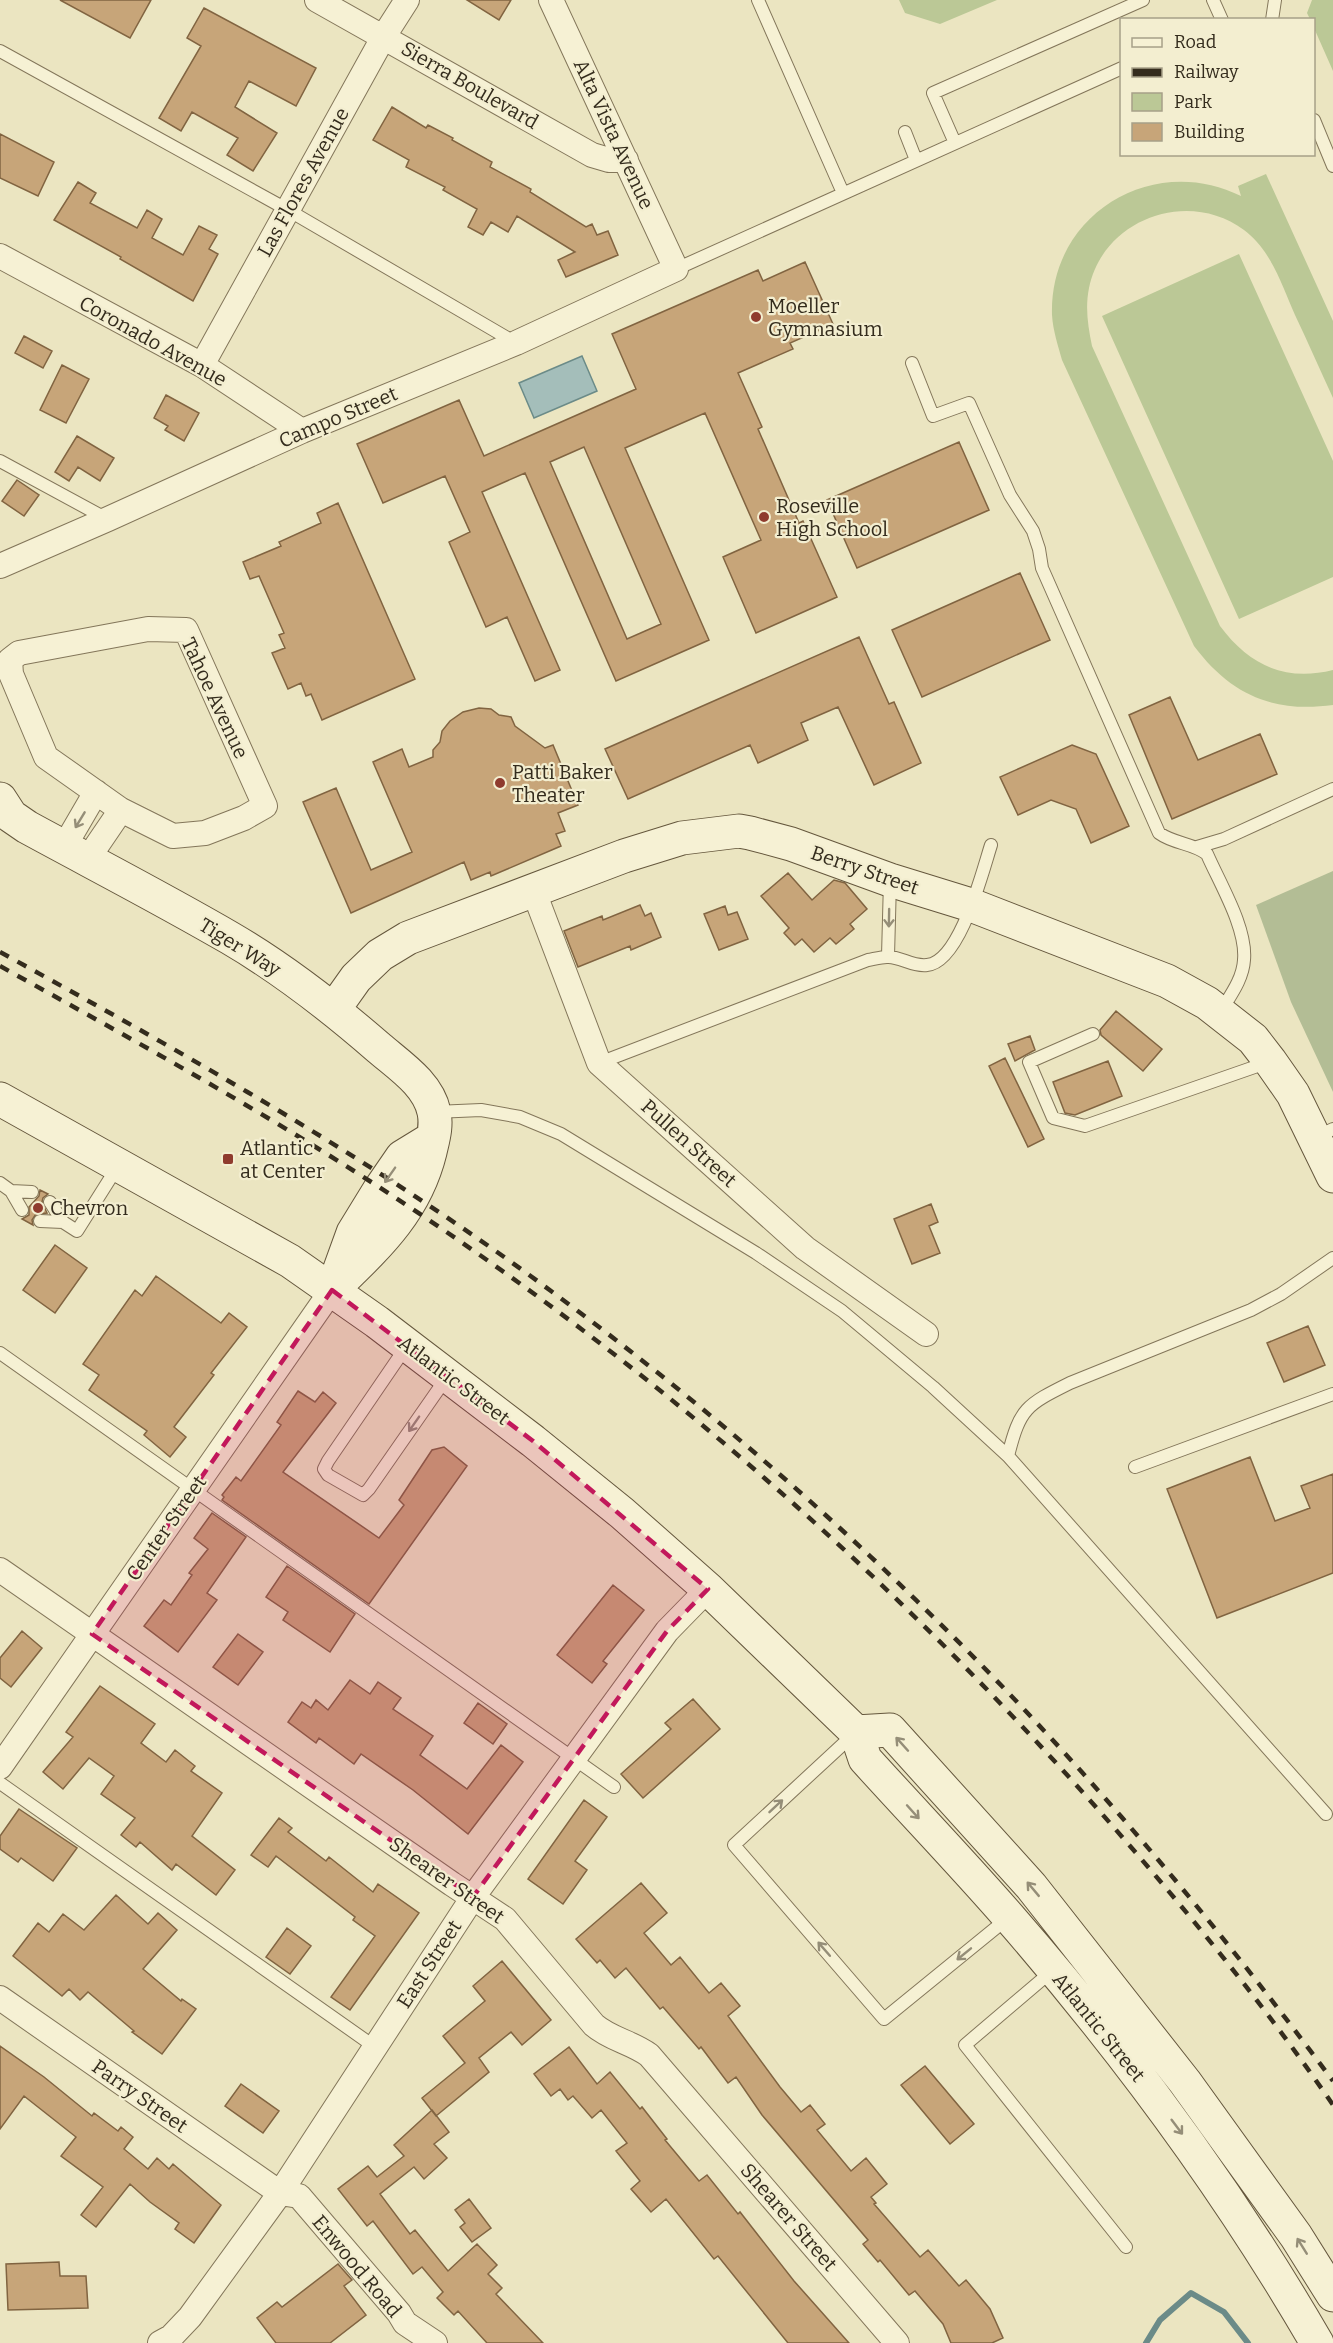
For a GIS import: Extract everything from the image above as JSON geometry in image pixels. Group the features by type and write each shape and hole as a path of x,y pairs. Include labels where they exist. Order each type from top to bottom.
{"main road":[{"name":"Tiger Way","path":"0,799 11,816 231,939 334,1009 415,1079 428,1096 434,1125"},
{"name":"Berry Street","path":"334,1009 356,978 380,955 408,938 624,856 682,838 740,831 790,844 890,880 971,905 1167,981 1220,1012 1253,1039 1324,1133 1333,1176"},
{"name":"Atlantic Street","path":"0,1099 290,1261 332,1290 533,1441 622,1513 708,1589 856,1732 865,1759 1009,1917 1102,2029 1198,2155 1288,2293 1317,2343"},
{"path":"332,1290 382,1241 415,1196 434,1125"},
{"name":"Atlantic Street","path":"856,1732 890,1730 1032,1886 1201,2105 1296,2236 1333,2295"},
{"path":"1009,1917 1030,1918 1044,1928 1171,2088 1201,2105"}],"street":[{"name":"Sierra Boulevard","path":"317,0 592,155 609,160 626,159"},
{"name":"Las Flores Avenue","path":"202,365 384,36 407,0"},
{"name":"Alta Vista Avenue","path":"551,0 676,269"},
{"name":"Coronado Avenue","path":"0,256 202,365 302,431"},
{"name":"Campo Street","path":"0,566 302,431 516,343 676,269"},
{"name":"Tahoe Avenue","path":"148,629 186,630 264,806 244,818 205,833 173,836 121,810 46,757 11,674 10,660 19,652 148,629"},
{"path":"75,853 96,792"},
{"path":"75,853 121,810"},
{"name":"Pullen Street","path":"534,892 599,1063 805,1248 926,1334"},
{"name":"Center Street","path":"0,1767 332,1290"},
{"name":"Shearer Street","path":"0,1570 505,1919 604,2034 639,2048 649,2055 897,2343"},
{"name":"East Street","path":"160,2343 171,2337 190,2317 280,2193 472,1897 667,1631 708,1589"},
{"name":"Parry Street","path":"0,1998 280,2193"},
{"name":"Enwood Road","path":"280,2193 298,2196 399,2313 405,2323 435,2343"}],"lane":[{"path":"758,0 843,193"},
{"path":"955,143 933,93 1143,0"},
{"path":"1213,0 1221,18"},
{"path":"1272,18 1275,0"},
{"path":"0,51 288,210 516,343"},
{"path":"676,269 1120,69"},
{"path":"1315,122 1333,166"},
{"path":"905,132 916,160"},
{"path":"912,363 933,416 969,403 1010,495 1033,531 1040,549 1042,568 1159,833 1166,838 1197,847 1207,854 1239,927 1244,945 1244,961 1240,977 1220,1012"},
{"path":"0,461 108,519"},
{"path":"1197,847 1224,838 1333,789"},
{"path":"599,1063 868,960 888,956 910,964 929,966 943,958 954,944 971,905 991,845"},
{"path":"888,956 890,880"},
{"path":"1093,1034 1029,1062 1053,1118 1085,1126 1270,1061"},
{"path":"434,1125 481,1110 520,1117 561,1134 756,1253 842,1311 933,1387 1008,1456 1326,1814"},
{"path":"50,1202 63,1222 77,1230 118,1165"},
{"path":"0,1183 11,1191 22,1210"},
{"path":"11,1191 32,1192"},
{"path":"40,1221 63,1222"},
{"path":"1008,1456 1023,1412 1042,1397 1070,1383 1251,1310 1281,1294 1333,1258"},
{"path":"408,1345 328,1461 324,1469 328,1475 363,1495 447,1376"},
{"path":"0,1353 614,1787"},
{"path":"1135,1467 1333,1394"},
{"path":"856,1732 734,1845 884,2019 1009,1917"},
{"path":"0,1783 375,2047"},
{"path":"1053,1970 965,2045 1126,2247"}],"highlighted area":[{"path":"332,1290 533,1441 708,1589 667,1631 473,1897 92,1634"}],"green space":[{"path":"899,0 997,0 940,24 905,13"},
{"path":"1312,0 1333,0 1333,71 1315,30 1315,18 1310,18 1307,13"},
{"path":"1266,174 1333,321 1333,398 1269,258 1244,230 1222,218 1198,212 1174,212 1151,217 1129,228 1111,244 1097,264 1089,288 1088,324 1092,346 1220,626 1243,651 1269,667 1299,674 1333,670 1333,705 1291,706 1255,697 1223,677 1194,646 1062,360 1052,315 1056,279 1068,248 1087,221 1112,201 1142,188 1174,182 1207,184 1241,196 1238,186"},
{"path":"1239,254 1333,461 1333,577 1239,619 1102,316"},
{"path":"1333,871 1333,1092 1291,1002 1256,905"}],"water":[{"path":"582,356 597,391 534,418 519,383"}],"building":[{"path":"60,0 151,0 130,38"},
{"path":"467,0 511,0 499,20"},
{"path":"204,8 316,68 296,106 249,81 235,107 277,133 253,171 227,155 238,138 192,112 181,131 159,118 201,46 187,38"},
{"path":"392,107 426,128 428,125 453,138 452,140 492,162 490,167 531,189 530,192 586,227 592,224 597,235 608,231 618,255 566,277 558,260 575,252 517,216 508,232 491,222 483,235 468,227 477,209 443,190 445,187 406,167 409,160 373,140"},
{"path":"0,134 54,162 38,196 0,178"},
{"path":"78,182 96,193 90,203 137,228 147,210 162,219 152,238 183,255 199,226 217,235 209,249 218,254 193,301 54,220"},
{"path":"805,262 833,324 790,343 793,349 738,373 762,427 758,429 799,523 803,521 837,597 756,633 723,557 761,540 705,413 625,448 709,640 616,681 525,473 482,492 560,670 535,681 507,617 486,627 449,542 470,532 445,476 383,503 357,444 459,400 484,456 636,389 612,334 758,270 763,281","holes":["584,447 661,624 627,639 550,462"]},
{"path":"24,336 52,351 43,368 15,353"},
{"path":"62,365 89,379 66,423 40,410"},
{"path":"166,395 199,413 184,441 165,430 168,426 154,418"},
{"path":"77,436 114,458 100,481 78,467 69,481 55,472"},
{"path":"959,442 989,510 857,568 827,500"},
{"path":"17,480 39,495 24,516 2,501"},
{"path":"338,503 415,679 322,720 311,694 306,696 301,683 288,689 272,653 285,648 279,635 284,633 259,576 250,579 243,562 281,546 279,542 321,523 317,513"},
{"path":"1020,573 1050,640 922,697 892,630"},
{"path":"859,637 889,704 894,702 921,763 874,785 838,707 801,723 808,740 758,763 750,745 628,799 605,749"},
{"path":"1170,697 1198,760 1260,734 1277,774 1172,819 1129,715"},
{"name":"Patti Baker Theater","path":"479,708 491,709 499,715 511,717 515,726 545,748 553,745 578,805 558,813 565,831 556,834 561,846 491,876 490,872 471,880 464,862 351,913 303,802 336,788 371,870 412,852 373,762 402,749 409,767 433,757 433,750 440,742 442,731 450,721 463,712"},
{"path":"1072,745 1096,754 1129,826 1091,843 1076,809 1051,800 1018,815 1000,777"},
{"path":"788,873 812,900 834,880 845,883 867,909 850,924 854,929 836,944 830,938 814,952 802,939 795,945 784,933 789,928 761,896"},
{"path":"640,905 645,916 651,913 661,937 631,950 630,946 578,967 564,931 602,916 603,920"},
{"path":"725,906 728,915 737,912 748,939 719,950 704,914"},
{"path":"1116,1011 1162,1049 1143,1071 1101,1035 1100,1030"},
{"path":"1030,1036 1035,1050 1015,1061 1008,1044"},
{"path":"1005,1058 1044,1139 1028,1147 989,1066"},
{"path":"1108,1061 1122,1096 1075,1115 1065,1113 1053,1082"},
{"path":"40,1190 48,1194 42,1202 47,1213 36,1214 32,1220 33,1225 22,1219 29,1215 29,1207 39,1196"},
{"path":"931,1204 938,1222 929,1226 940,1253 912,1264 894,1219"},
{"path":"55,1245 87,1268 55,1313 23,1290"},
{"path":"156,1276 221,1323 229,1313 247,1327 211,1373 214,1375 174,1427 186,1437 170,1457 144,1435 147,1431 89,1390 99,1375 83,1364 135,1290 142,1296"},
{"path":"1308,1326 1325,1365 1284,1382 1267,1343"},
{"path":"298,1391 315,1402 323,1392 336,1403 283,1472 379,1538 404,1505 399,1500 432,1450 444,1447 467,1466 369,1604 222,1500 224,1497 222,1495 236,1477 241,1481 281,1425 277,1422"},
{"path":"1250,1457 1275,1521 1310,1508 1301,1486 1333,1474 1333,1573 1217,1618 1167,1489"},
{"path":"212,1513 246,1537 207,1593 217,1600 178,1652 144,1626 164,1600 171,1605 192,1575 189,1573 208,1549 194,1538"},
{"path":"287,1566 355,1614 330,1652 283,1620 288,1612 266,1597"},
{"path":"613,1585 644,1610 603,1661 607,1664 592,1683 557,1655"},
{"path":"22,1631 42,1648 11,1687 0,1678 0,1658"},
{"path":"238,1634 263,1652 238,1685 213,1667"},
{"path":"350,1680 370,1694 378,1682 401,1698 393,1709 433,1736 420,1755 467,1789 501,1745 523,1762 468,1834 413,1790 361,1754 354,1764 319,1738 316,1743 288,1722 302,1702 311,1708 316,1700 328,1710"},
{"path":"100,1686 155,1724 141,1743 166,1762 175,1750 195,1766 191,1771 222,1793 192,1836 235,1870 216,1895 176,1864 172,1870 140,1842 136,1847 121,1835 135,1818 101,1794 114,1776 89,1758 63,1789 43,1772 73,1737 66,1732"},
{"path":"693,1699 720,1729 643,1798 621,1774 671,1729 665,1723"},
{"path":"478,1703 507,1724 493,1744 464,1723"},
{"path":"584,1800 607,1817 575,1861 587,1870 563,1904 528,1879"},
{"path":"19,1809 77,1848 53,1881 21,1858 18,1862 0,1849 0,1836"},
{"path":"279,1818 292,1828 288,1832 326,1861 329,1857 373,1892 378,1884 419,1913 350,2010 331,1997 375,1936 353,1920 355,1917 276,1856 268,1867 251,1855"},
{"path":"641,1883 667,1913 644,1933 671,1965 680,1957 709,1993 721,1983 740,2006 728,2016 780,2087 801,2112 810,2105 825,2124 817,2130 851,2171 866,2158 887,2184 871,2197 876,2203 874,2204 920,2257 928,2250 959,2286 966,2280 990,2309 1003,2338 992,2343 951,2343 943,2324 915,2291 909,2295 880,2260 878,2262 863,2244 868,2240 762,2115 736,2077 728,2083 701,2047 699,2049 663,2007 660,2009 626,1968 615,1978 600,1960 597,1963 576,1939"},
{"path":"116,1895 148,1924 158,1913 177,1930 143,1969 181,2001 182,1999 196,2009 162,2054 132,2032 134,2031 88,1992 80,2000 69,1989 62,1996 13,1956 38,1923 49,1932 63,1914 84,1930"},
{"path":"287,1928 311,1946 290,1974 266,1957"},
{"path":"502,1961 551,2020 522,2045 511,2032 479,2058 489,2072 436,2116 422,2098 465,2063 443,2036 485,2001 473,1986"},
{"path":"0,2046 44,2077 92,2116 94,2113 118,2131 121,2127 133,2137 124,2149 148,2169 157,2158 169,2169 173,2164 221,2205 194,2243 175,2229 179,2223 130,2184 96,2227 81,2215 103,2187 61,2156 76,2137 24,2096 0,2129"},
{"path":"569,2047 597,2084 610,2072 640,2109 642,2107 667,2139 665,2140 699,2181 707,2175 738,2214 740,2212 794,2281 849,2343 788,2343 718,2256 714,2259 666,2199 651,2212 631,2189 640,2181 616,2151 627,2143 601,2110 592,2118 573,2096 568,2100 560,2089 551,2096 534,2074"},
{"path":"925,2066 974,2124 950,2144 901,2085"},
{"path":"241,2084 279,2111 263,2133 225,2106"},
{"path":"432,2110 449,2132 434,2144 447,2158 424,2179 414,2167 380,2194 410,2234 415,2230 448,2271 477,2244 497,2265 488,2274 502,2288 496,2294 543,2343 487,2343 458,2311 454,2315 437,2298 443,2292 422,2267 413,2274 373,2221 367,2226 338,2189 368,2166 377,2177 404,2156 394,2145"},
{"path":"469,2199 491,2228 472,2242 460,2227 465,2223 455,2210"},
{"path":"59,2262 60,2276 86,2276 88,2308 8,2310 6,2264"},
{"path":"338,2264 352,2280 344,2286 366,2315 330,2343 276,2343 257,2318 277,2302 282,2307"}],"waterway":[{"path":"1146,2343 1160,2320 1191,2293 1224,2312 1248,2343"}],"railway":[{"path":"0,952 212,1071 418,1198 600,1327 742,1442 878,1564 978,1661 1032,1718 1188,1895 1333,2081"},
{"path":"0,966 267,1117 354,1171 456,1239 556,1310 653,1385 747,1463 838,1544 926,1628 1095,1806 1218,1952 1277,2027 1333,2105"}],"place":[{"name":"Moeller Gymnasium","path":"756,317"},
{"name":"Roseville High School","path":"764,517"},
{"name":"Patti Baker Theater","path":"500,783"},
{"name":"Atlantic at Center","path":"228,1159"},
{"name":"Chevron","path":"38,1208"}]}
